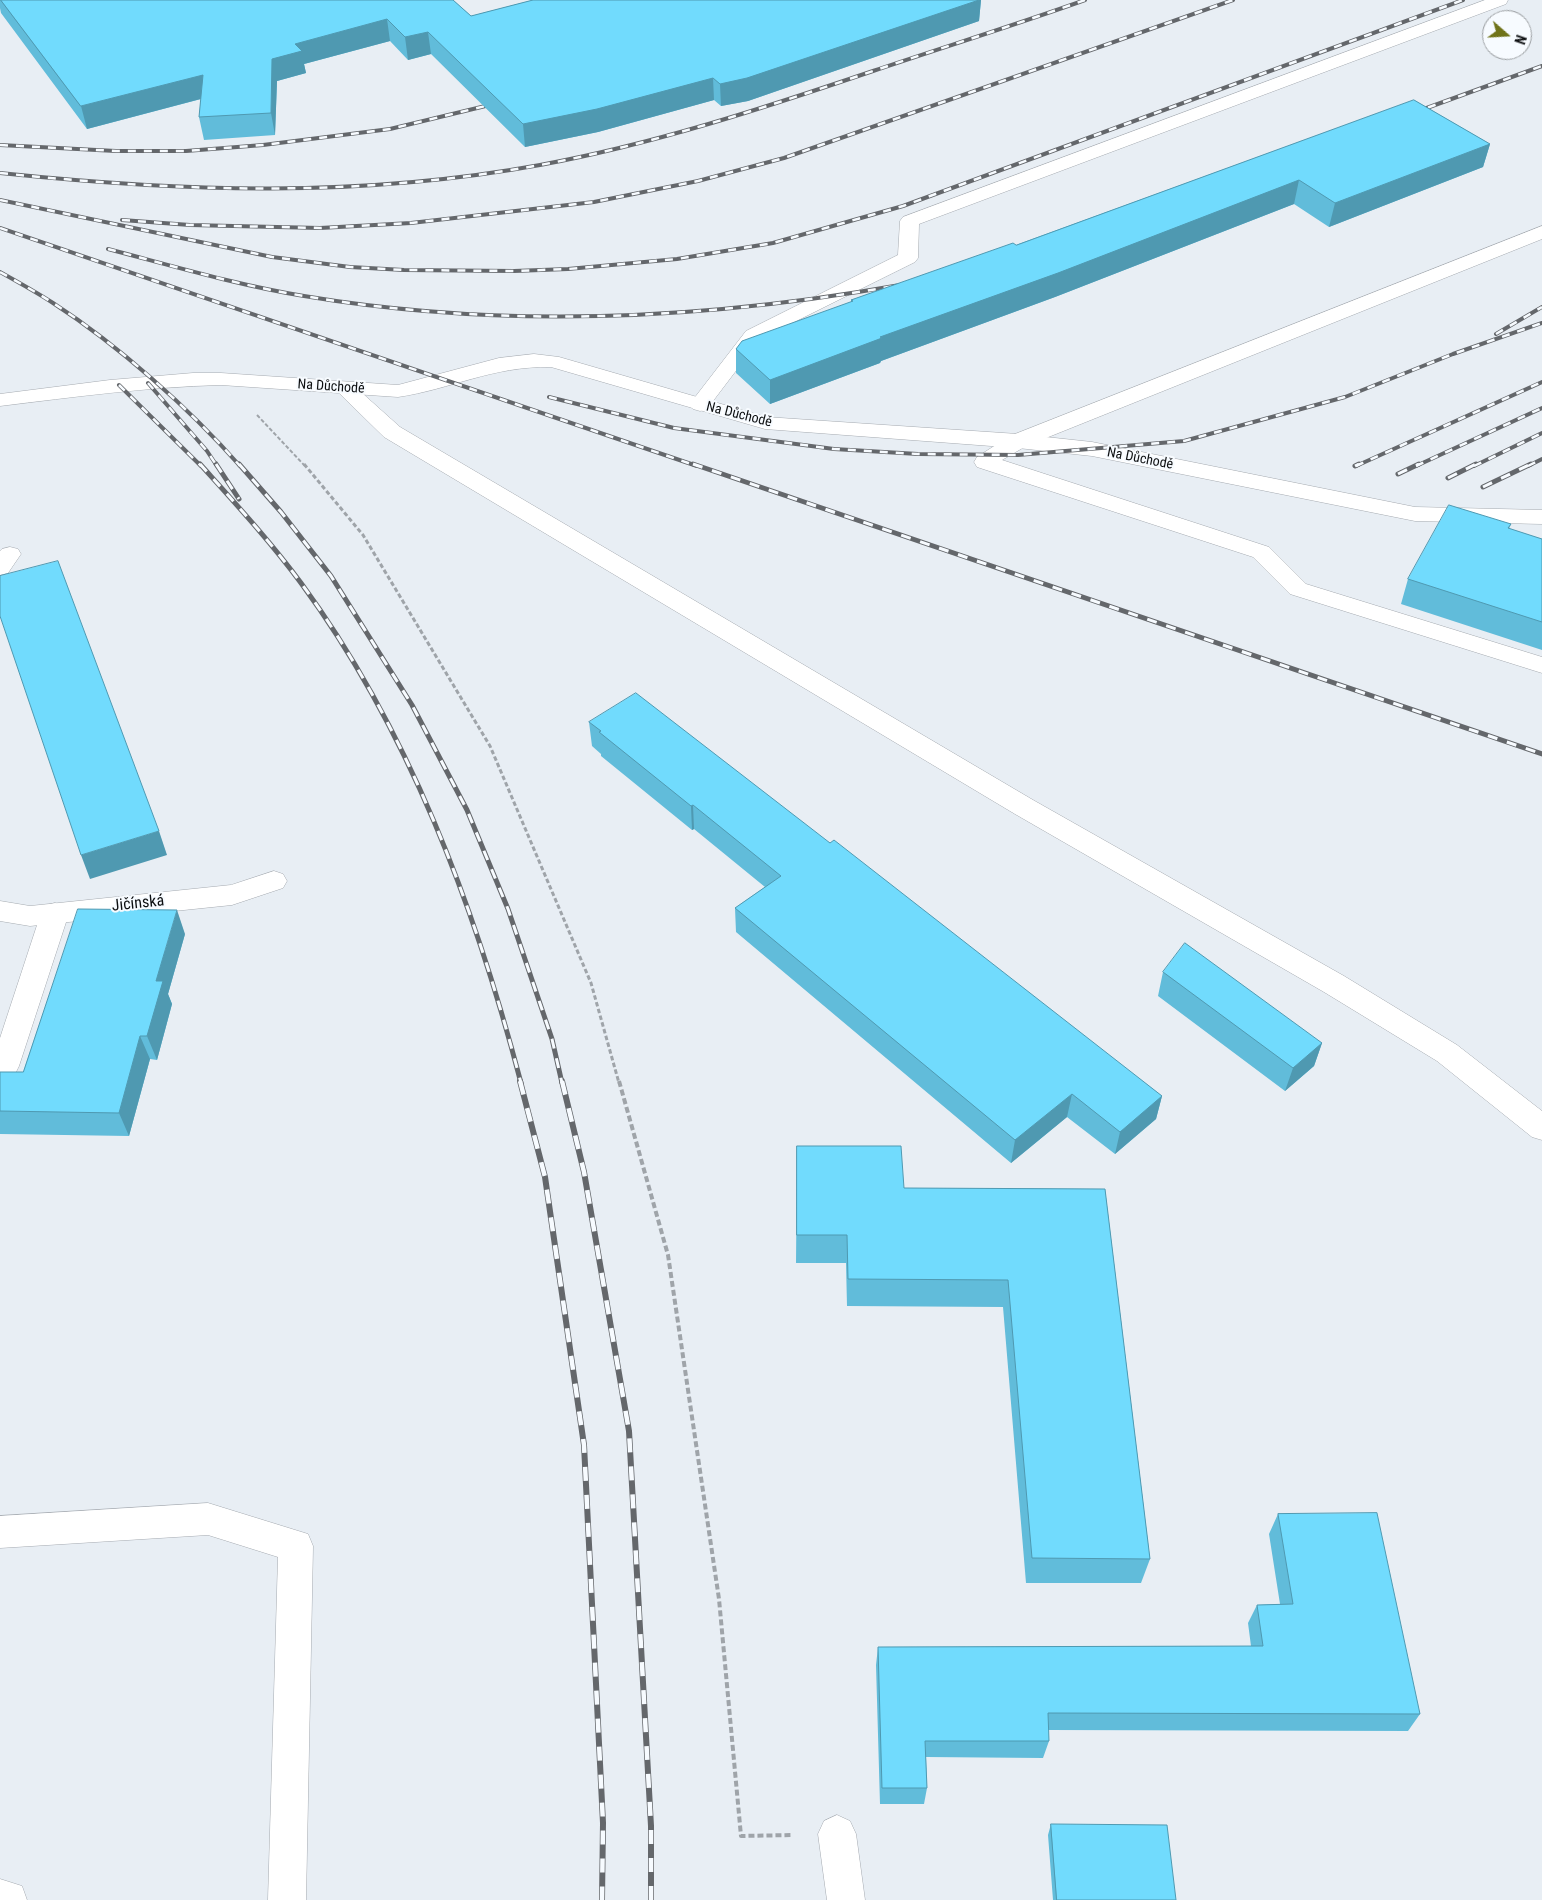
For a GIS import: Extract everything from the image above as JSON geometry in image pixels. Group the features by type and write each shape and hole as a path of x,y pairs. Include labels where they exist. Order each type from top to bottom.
{"street":[{"path":"700,405 753,335 908,258 910,221 1500,0"},
{"path":"1542,232 1018,440 985,462 1261,552 1298,589 1542,665"},
{"name":"Na Důchodě","path":"0,400 146,382 221,379 381,391 405,390 496,365 541,360 569,364 765,424 1018,440 1092,449 1415,514 1542,516"},
{"path":"345,388 392,432 964,772 1334,984 1447,1053 1542,1128"},
{"name":"Jičínská","path":"0,911 30,916 232,895 274,881"},
{"path":"0,1066 5,1066 55,913"},
{"path":"0,1532 208,1520 296,1546 286,1900"},
{"path":"837,1834 846,1900"},
{"path":"0,1898 8,1900"}],"path":[{"path":"221,379 296,454 363,535 490,746 591,982 668,1255 719,1599 742,1836 837,1834"}],"building":[{"path":"1,0 453,0 471,16 533,0 979,0 747,78 720,84 713,78 597,109 523,124 428,32 405,37 387,19 295,44 302,51 272,59 271,113 199,117 203,75 81,106"},
{"path":"1414,100 1490,144 1335,203 1299,180 1058,273 880,337 882,338 770,380 736,349 742,341 853,301 851,300 1013,243 1016,245"},
{"path":"1449,505 1511,524 1508,528 1542,539 1542,622 1408,579"},
{"path":"58,561 159,831 81,855 0,616 0,576"},
{"path":"636,693 830,843 834,840 1162,1096 1120,1132 1072,1094 1015,1140 735,908 781,876 693,805 691,806 589,722"},
{"path":"78,909 177,910 156,981 163,981 147,1036 140,1036 119,1113 0,1111 0,1072 23,1072"},
{"path":"1185,943 1322,1043 1293,1068 1163,972"},
{"path":"797,1146 901,1146 904,1188 1105,1189 1150,1559 1032,1558 1008,1280 848,1279 847,1235 797,1235"},
{"path":"1377,1513 1420,1714 1048,1713 1049,1741 925,1741 927,1788 882,1788 878,1647 1263,1646 1257,1605 1293,1604 1278,1514"},
{"path":"1051,1824 1167,1825 1176,1900 1057,1900"}],"railway":[{"path":"0,173 203,188 337,187 405,183 472,176 540,165 667,136 791,98 1085,0"},
{"path":"122,220 190,225 320,228 411,223 594,202 698,181 784,158 1233,0"},
{"path":"0,200 272,257 350,267 404,270 514,271 568,269 677,259 773,243 903,206 1463,0"},
{"path":"1413,113 1542,66"},
{"path":"0,145 116,151 186,151 263,145 390,129 498,103"},
{"path":"0,228 697,466"},
{"path":"108,249 205,275 279,292 378,306 453,313 528,316 677,313 826,297 900,285"},
{"path":"0,272 34,291 78,320 152,378 240,466"},
{"path":"1496,334 1542,307"},
{"path":"549,397 674,428 834,449 918,454 1018,455 1184,441 1345,397 1453,354 1542,323"},
{"path":"1356,466 1542,382"},
{"path":"148,383 207,451 217,466"},
{"path":"119,385 201,466"},
{"path":"1416,466 1542,408"},
{"path":"1474,466 1542,433"},
{"path":"1528,466 1542,459"},
{"path":"200,464 265,537 301,583 340,639 406,759 460,886 503,1017 521,1083"},
{"path":"216,464 239,499"},
{"path":"239,464 281,512 331,576 412,705 467,810 508,909 552,1039 562,1083"},
{"path":"693,464 1542,754"},
{"path":"1355,466 1359,464"},
{"path":"1398,474 1419,464"},
{"path":"1448,478 1476,464"},
{"path":"1483,487 1531,464"},
{"path":"520,1081 545,1177 584,1445 603,1823 602,1900"},
{"path":"562,1081 584,1172 629,1431 651,1826 651,1900"}]}
